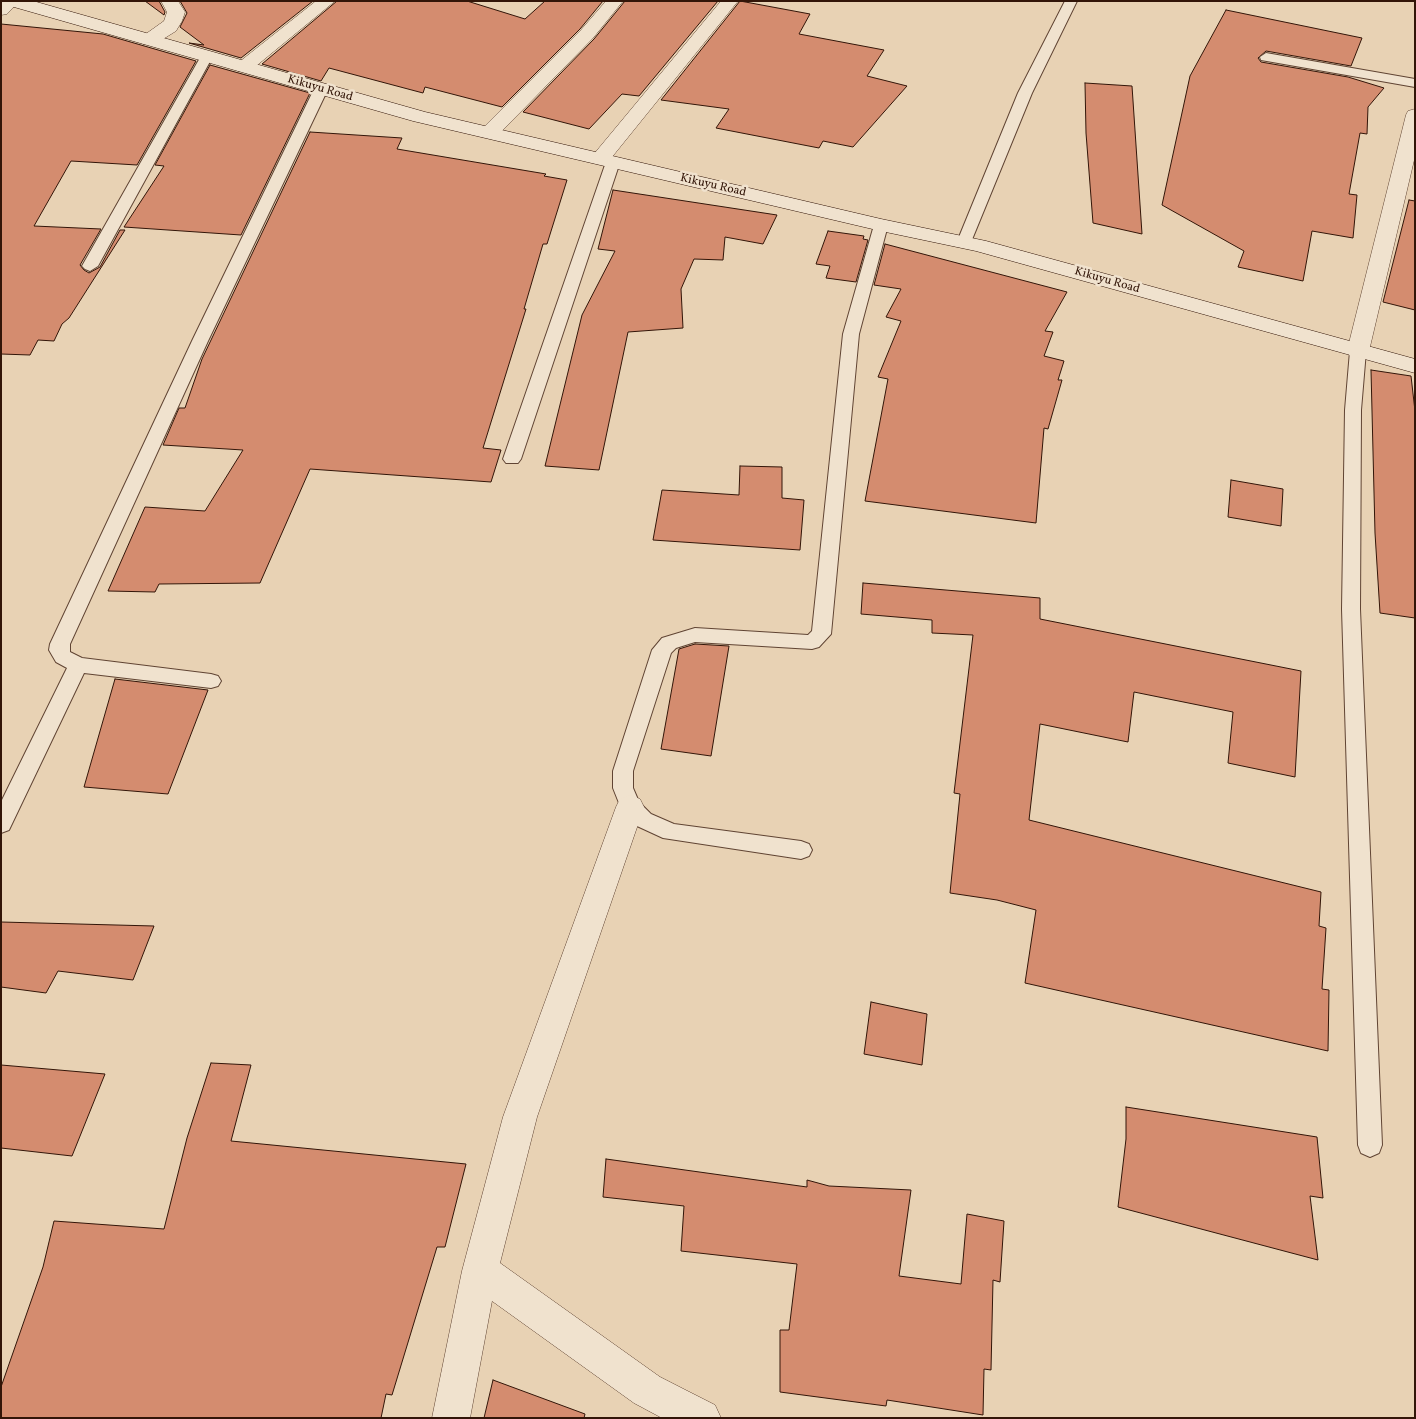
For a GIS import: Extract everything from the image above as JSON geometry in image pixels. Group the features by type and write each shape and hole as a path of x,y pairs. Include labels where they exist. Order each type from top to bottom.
{"street":[{"path":"1,10 12,1"},
{"name":"Kikuyu Road","path":"12,1 420,117 880,225 964,242 1415,366"},
{"path":"149,40 170,27 176,12 169,1"},
{"path":"244,67 327,1"},
{"path":"489,133 588,34 615,1"},
{"path":"607,160 730,1"},
{"path":"1358,351 1415,115"},
{"path":"451,1418 480,1271 520,1117 630,807"},
{"path":"480,1271 647,1390 702,1418"}],"lane":[{"path":"964,242 1025,93 1071,1"},
{"path":"90,266 207,56"},
{"path":"1266,57 1415,83"},
{"path":"211,681 78,665 62,657 60,644 200,341 320,89"},
{"path":"512,460 607,160"},
{"path":"801,850 671,832 644,820 630,807 623,788 623,772 662,650 669,643 695,636 812,642 821,634 851,334 880,225"},
{"path":"1358,351 1353,410 1351,608 1370,1145"},
{"path":"1,824 78,665"}],"building":[{"path":"145,1 159,1 165,12 164,15"},
{"path":"180,1 313,1 241,58 189,43 204,45 180,27 187,13"},
{"path":"337,1 467,1 525,19 545,1 603,1 580,29 502,107 425,87 423,93 329,68 321,81 262,64"},
{"path":"625,1 718,1 639,96 622,94 589,129 523,112 594,39"},
{"path":"740,1 810,14 799,34 884,50 867,76 907,86 853,147 823,141 819,148 716,128 729,109 661,100"},
{"path":"1226,10 1362,38 1351,66 1266,51 1258,58 1261,62 1348,77 1384,88 1368,107 1367,134 1360,133 1349,194 1357,195 1353,238 1312,231 1303,281 1238,267 1244,251 1162,205 1190,76"},
{"path":"1,24 103,34 196,61 137,165 71,161 34,226 101,229 80,265 89,273 100,267 120,230 125,230 69,318 62,324 54,341 38,340 30,355 1,354"},
{"path":"210,65 310,93 241,235 124,227 164,166 155,165"},
{"path":"1085,83 1132,86 1142,234 1093,223 1086,133"},
{"path":"310,132 402,138 397,149 546,174 544,176 567,180 547,244 543,244 524,309 526,309 483,448 501,450 491,482 310,469 260,583 159,584 155,592 108,591 145,507 205,511 243,450 163,445 179,408 185,408 202,359"},
{"path":"613,190 777,215 763,244 725,237 723,260 694,259 681,289 683,328 628,332 599,470 545,466 582,315 615,251 598,249"},
{"path":"1409,200 1415,201 1415,310 1383,302"},
{"path":"828,231 864,236 863,239 868,240 856,282 826,278 830,266 816,264"},
{"path":"885,244 1067,292 1045,331 1053,332 1044,356 1064,361 1058,380 1062,380 1048,429 1044,428 1036,523 865,501 888,379 878,377 901,321 886,317 901,289 874,285"},
{"path":"1371,370 1411,376 1415,411 1415,618 1380,613 1375,533"},
{"path":"740,466 782,467 782,498 804,500 800,550 653,540 662,490 739,495"},
{"path":"1231,480 1283,489 1281,526 1228,517"},
{"path":"863,583 1040,598 1040,619 1301,671 1295,777 1228,763 1233,712 1134,692 1128,742 1040,724 1029,820 1321,892 1319,926 1326,928 1322,989 1329,990 1328,1051 1025,983 1036,910 997,900 950,893 960,794 954,793 973,635 932,633 932,620 861,614"},
{"path":"695,644 729,646 711,756 661,749 679,649"},
{"path":"115,679 208,690 168,794 84,787"},
{"path":"1,922 154,926 133,980 58,971 46,993 1,987"},
{"path":"871,1002 927,1014 922,1065 864,1054"},
{"path":"211,1063 251,1065 231,1141 466,1164 445,1247 437,1247 392,1395 386,1394 381,1418 1,1418 1,1387 43,1267 54,1221 164,1229 187,1138"},
{"path":"1,1065 105,1074 72,1156 1,1148"},
{"path":"1126,1107 1317,1137 1323,1198 1310,1196 1318,1260 1118,1207 1126,1139"},
{"path":"606,1159 807,1187 807,1180 829,1186 911,1190 899,1276 961,1284 967,1214 1004,1221 1000,1282 993,1280 991,1370 984,1369 983,1415 887,1400 886,1406 780,1392 780,1330 789,1330 797,1264 681,1251 684,1206 603,1197"},
{"path":"493,1380 585,1414 584,1418 484,1418"}]}
